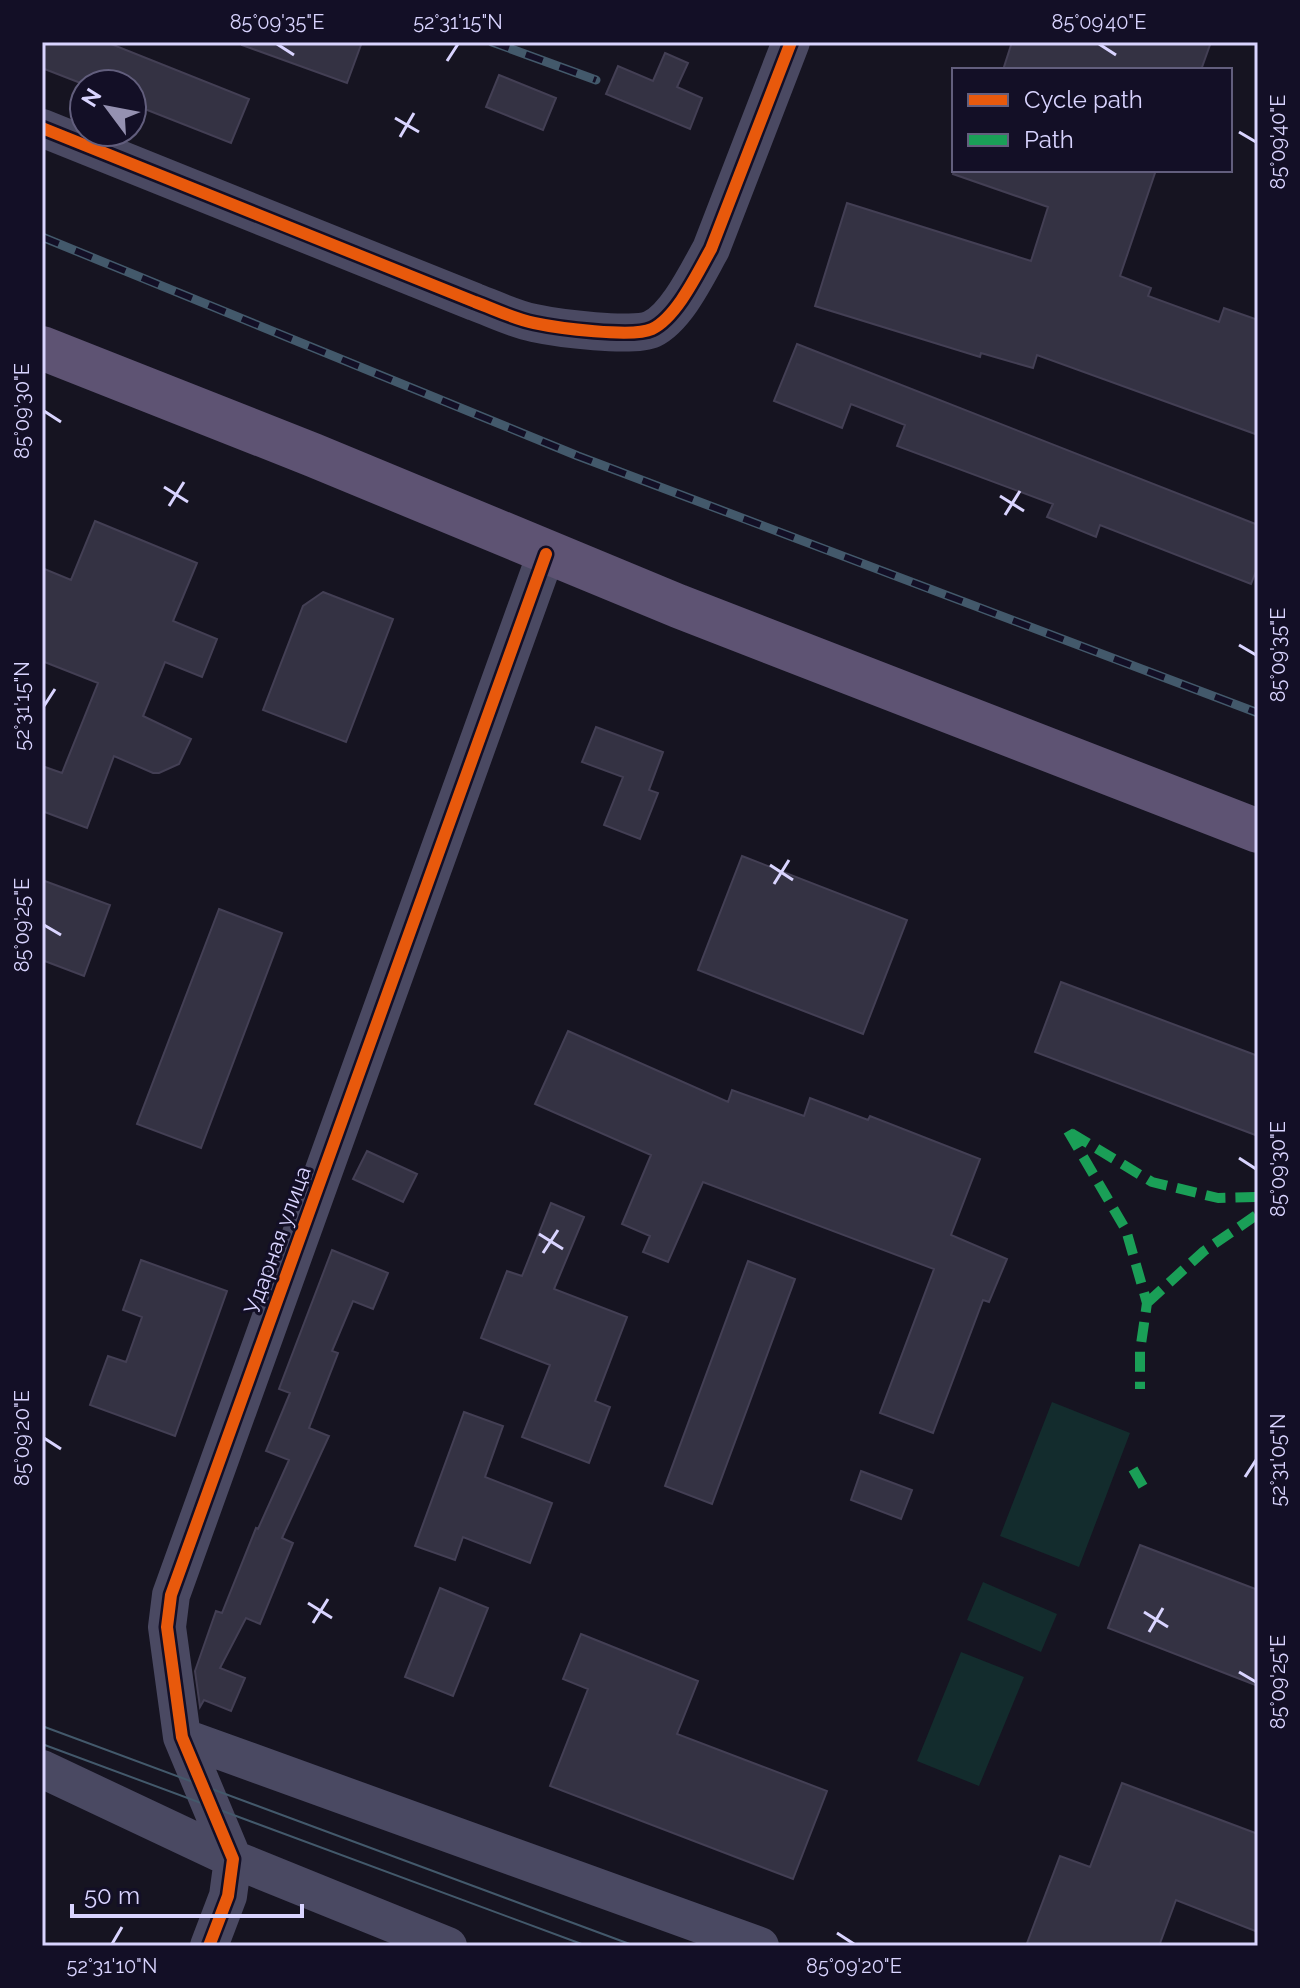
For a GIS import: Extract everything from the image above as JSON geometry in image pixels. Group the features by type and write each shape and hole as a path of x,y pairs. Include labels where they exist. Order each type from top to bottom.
{"main road":[{"path":"42,348 313,455 546,554 1258,831"}],"street":[{"path":"42,128 533,323 582,330 641,332 654,329 678,304 711,249 791,42"},
{"name":"Ударная улица","path":"233,1859 182,1737 167,1627 171,1595 546,554"},
{"path":"182,1737 760,1946"},
{"path":"42,1769 233,1859 448,1946"},
{"path":"209,1946 228,1896 233,1859"}],"green space":[{"path":"1052,1402 1130,1433 1079,1567 1000,1536"},
{"path":"983,1582 1057,1614 1041,1652 967,1620"},
{"path":"961,1652 1024,1677 979,1786 917,1761"}],"building":[{"path":"42,42 106,42 249,99 231,143 148,110 148,68 68,68 68,78 42,68"},
{"path":"242,42 362,42 347,83 242,45"},
{"path":"1012,42 1211,42 1202,68 1004,68"},
{"path":"665,53 688,63 677,87 702,98 690,129 606,94 618,66 653,81"},
{"path":"499,75 556,98 543,130 486,107"},
{"path":"1155,172 1120,276 1151,288 1148,296 1219,322 1224,308 1258,320 1258,435 1037,355 1033,368 981,353 980,357 815,306 847,203 1031,261 1048,207 953,174"},
{"path":"797,344 1258,525 1258,566 1251,584 1100,525 1096,537 1047,517 1053,504 897,446 905,425 851,404 842,428 774,401"},
{"path":"95,521 197,563 173,621 217,639 202,677 165,662 143,716 191,739 179,764 153,773 114,756 87,828 42,811 42,766 62,773 98,683 42,661 42,568 71,580"},
{"path":"323,592 393,619 346,742 263,710 303,606"},
{"path":"596,727 663,752 649,790 658,793 640,839 604,825 623,777 582,762"},
{"path":"742,856 907,920 863,1034 698,970"},
{"path":"42,880 110,905 84,976 42,960"},
{"path":"219,909 282,933 201,1148 137,1124"},
{"path":"1061,982 1258,1056 1258,1136 1035,1052"},
{"path":"568,1031 728,1102 732,1090 804,1116 810,1098 868,1120 870,1116 980,1159 951,1235 1007,1259 989,1302 983,1300 933,1433 880,1413 934,1269 703,1182 668,1262 643,1252 650,1236 622,1224 651,1155 535,1104"},
{"path":"367,1151 417,1174 403,1202 353,1179"},
{"path":"551,1203 584,1217 554,1289 627,1317 595,1401 610,1407 589,1463 522,1437 550,1365 481,1338 507,1271 522,1276"},
{"path":"332,1250 388,1273 373,1309 353,1301 332,1351 338,1353 309,1428 329,1436 282,1538 293,1543 260,1624 246,1618 220,1668 245,1678 231,1711 204,1700 200,1707 195,1671 216,1611 222,1613 256,1528 289,1460 266,1451 290,1393 279,1389"},
{"path":"141,1260 227,1291 175,1436 90,1405 108,1356 126,1362 142,1317 123,1310"},
{"path":"748,1261 795,1279 712,1504 665,1486"},
{"path":"464,1412 503,1426 485,1477 552,1503 530,1563 463,1537 455,1560 415,1546"},
{"path":"861,1471 912,1490 901,1519 851,1500"},
{"path":"1140,1545 1258,1590 1258,1686 1108,1628"},
{"path":"440,1588 488,1608 453,1696 405,1677"},
{"path":"581,1634 698,1681 677,1734 827,1791 793,1879 550,1786 588,1689 563,1679"},
{"path":"1122,1783 1258,1834 1258,1932 1176,1900 1159,1946 1026,1946 1060,1856 1090,1867"}],"tram line":[{"path":"42,1726 635,1946"},
{"path":"42,1744 587,1946"}],"railway":[{"path":"492,42 596,80"},
{"path":"42,237 578,456 1258,713"}],"marked path":[{"path":"1068,1131 1126,1230 1147,1303 1140,1351 1140,1389"},
{"path":"1071,1133 1152,1182 1218,1198 1258,1197"},
{"path":"1147,1303 1204,1251 1258,1214"},
{"path":"1133,1469 1148,1495"}],"cycle path":[{"path":"42,128 519,319 576,329 642,332 652,329 670,315 711,249 791,42"},
{"path":"209,1946 228,1896 233,1859 182,1737 167,1627 171,1595 546,554"}]}
